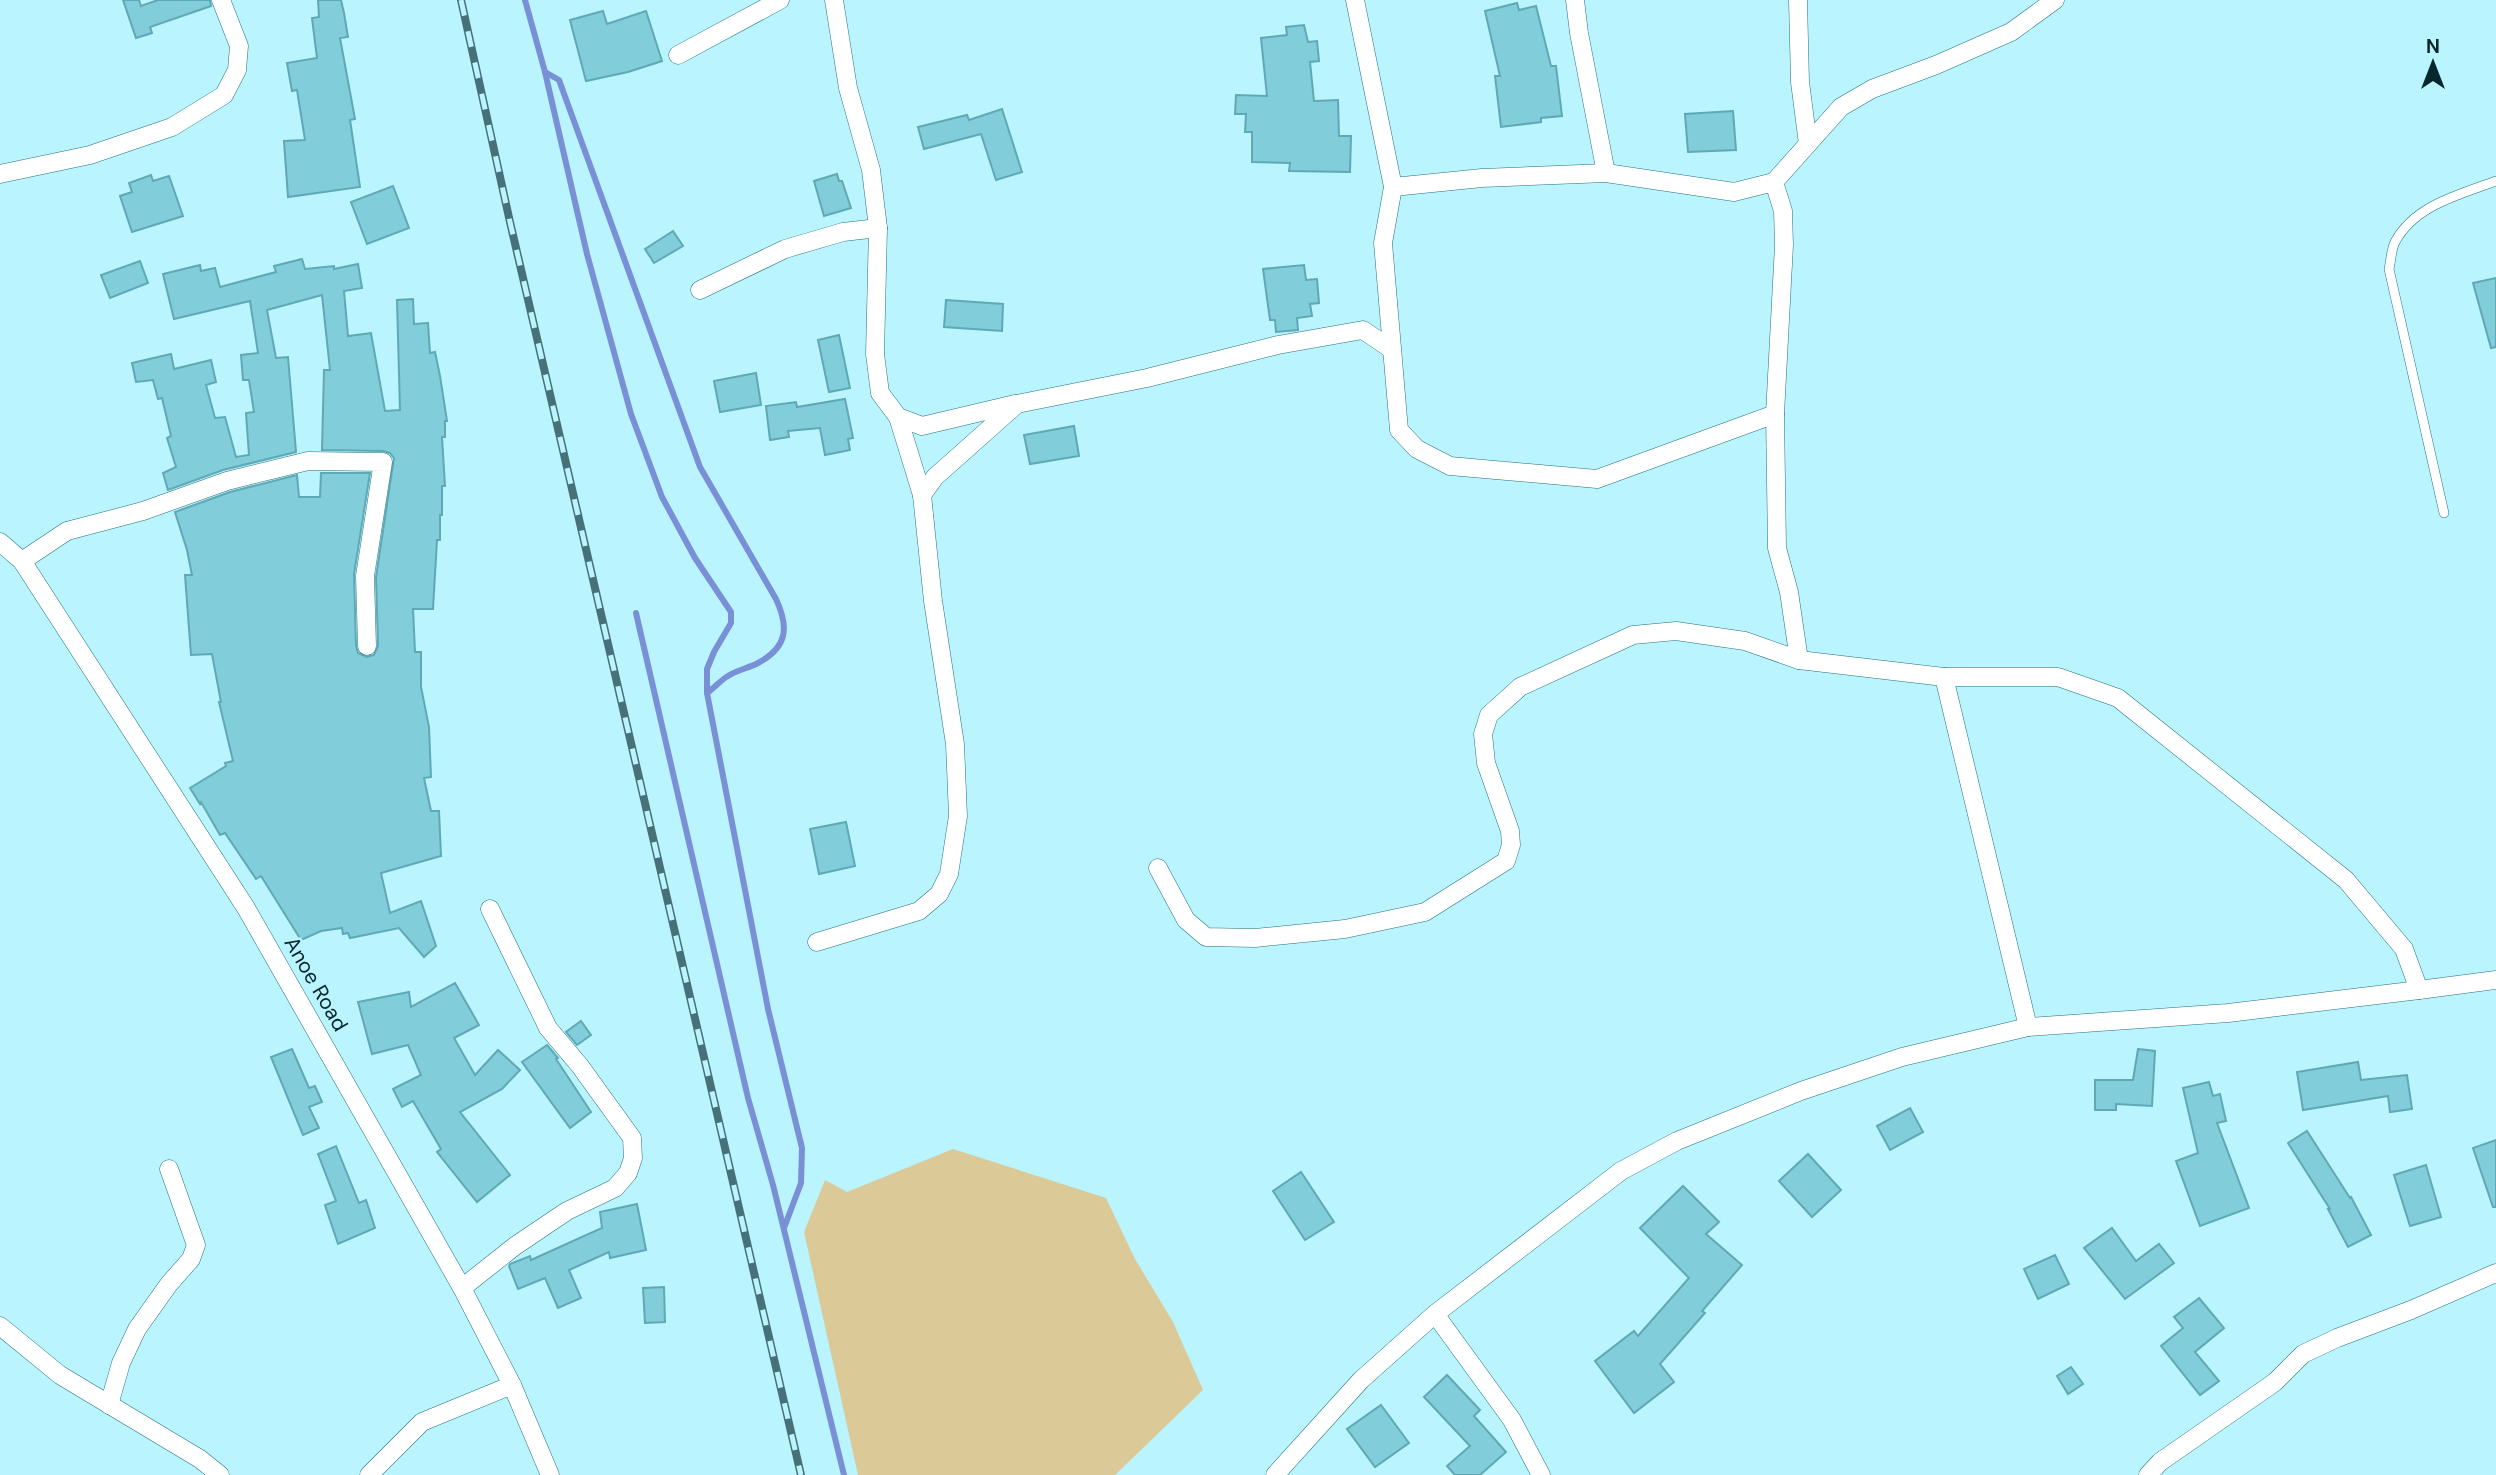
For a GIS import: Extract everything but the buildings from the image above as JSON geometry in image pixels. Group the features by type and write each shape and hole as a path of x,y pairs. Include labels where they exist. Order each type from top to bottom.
{"street":[{"path":"0,174 90,155 172,127 224,95 237,70 239,46 220,0"},
{"path":"678,55 780,0"},
{"path":"817,942 919,911 939,894 949,874 958,816 955,744 933,601 922,495 898,417 880,393 875,354 878,228 871,170 848,88 834,0"},
{"path":"1355,0 1393,187 1382,243 1399,429 1417,449 1450,466 1597,479 1775,414"},
{"path":"1575,0 1606,173"},
{"path":"1798,0 1800,82 1808,144"},
{"path":"1393,187 1482,178 1606,173 1734,192 1774,181 1841,107 1872,89 1937,65 2011,32 2055,0"},
{"path":"1774,181 1783,211 1784,245 1775,414 1777,548 1789,592 1799,660"},
{"path":"700,290 785,249 843,232 878,228"},
{"path":"898,417 922,426 1147,378 1278,345 1363,330 1391,349"},
{"path":"922,495 935,477 1017,404"},
{"path":"22,561 67,531 143,511 226,481 308,461 383,462 365,576 367,646"},
{"name":"Anoe Road","path":"0,542 22,561 246,908 462,1288 512,1385 550,1475"},
{"path":"1158,868 1186,920 1206,937 1255,938 1345,929 1425,912 1506,861 1511,845 1510,831 1486,763 1483,734 1489,715 1520,687 1633,635 1676,631 1745,641 1799,660 1944,677 2058,677 2118,698 2346,880 2404,949 2419,990"},
{"path":"1944,677 2028,1027"},
{"path":"462,1288 515,1246 567,1211 615,1188 628,1173 633,1158 632,1139 580,1066 548,1028 490,909"},
{"path":"1275,1475 1361,1380 1435,1314 1621,1171 1676,1141 1801,1091 1902,1057 2028,1027 2228,1013 2496,980"},
{"path":"109,1405 121,1363 137,1329 169,1284 191,1259 196,1245 169,1169"},
{"path":"2148,1475 2160,1462 2275,1382 2304,1354 2496,1273"},
{"path":"1435,1314 1512,1420 1541,1475"},
{"path":"0,1326 60,1375 200,1459 220,1475"},
{"path":"369,1475 422,1422 512,1385"}],"lane":[{"path":"2444,513 2389,269 2394,244 2412,219 2444,200 2496,181"}],"shaded area":[{"path":"953,1149 1106,1198 1135,1259 1173,1322 1203,1390 1115,1475 858,1475 804,1232 825,1180 847,1192"}],"waterway":[{"path":"525,0 545,72 587,254 631,414 662,497 695,558 731,612 731,623 707,669 707,693 768,1009 802,1148 801,1183 784,1228"},
{"path":"545,72 559,80 700,467 776,599 783,619 783,636 768,657 728,676 707,693"},
{"path":"636,613 748,1098 773,1185 844,1475"}],"railway":[{"path":"461,0 510,222 801,1475"}]}
